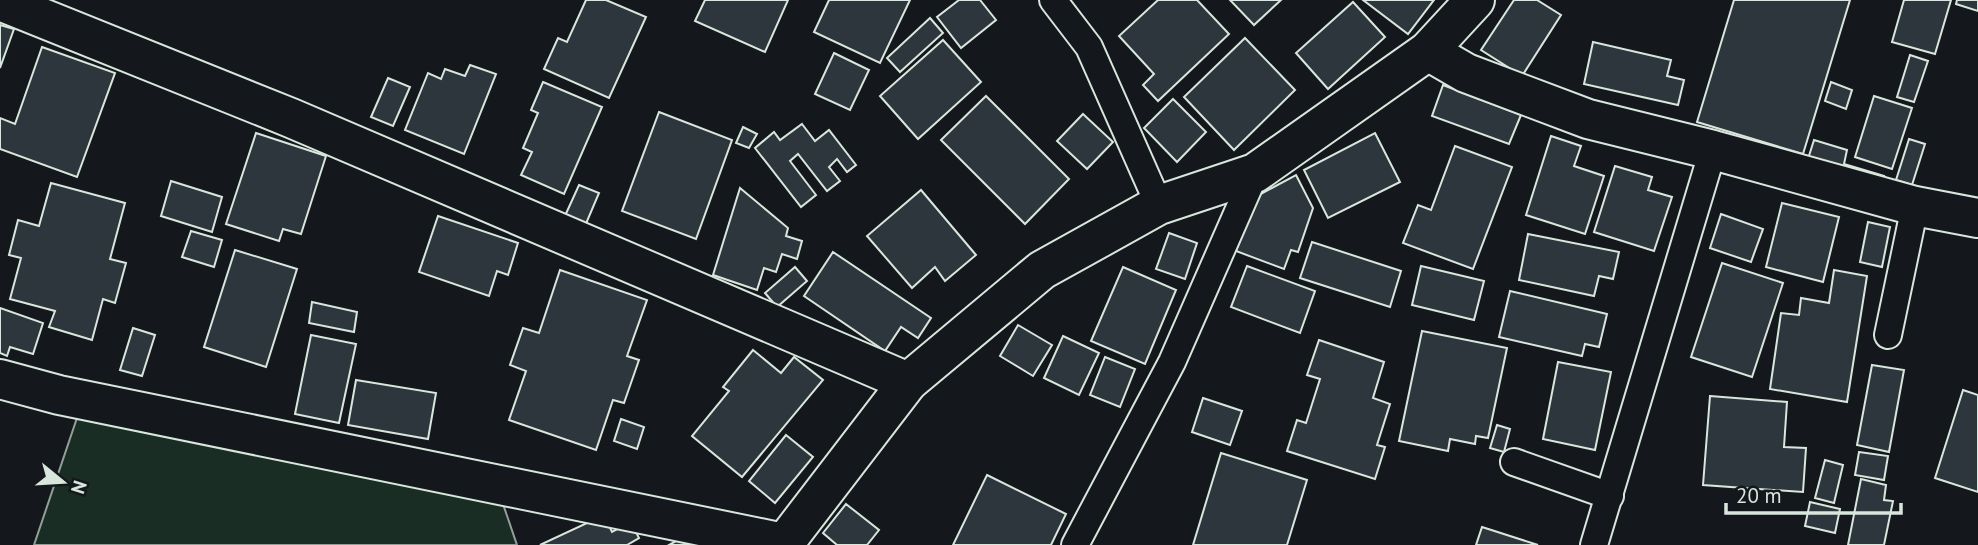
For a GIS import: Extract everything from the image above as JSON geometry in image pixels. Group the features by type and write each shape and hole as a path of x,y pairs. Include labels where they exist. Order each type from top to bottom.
{"street":[{"path":"0,379 72,398 783,544 908,382 1042,270 1159,205 1255,173 1428,51 1475,0"},
{"path":"0,1 291,118 908,382"},
{"path":"1428,51 1466,73 1588,119 1713,150 1915,206 1978,218"}],"lane":[{"path":"1054,0 1089,47 1159,205"},
{"path":"1594,545 1713,150"},
{"path":"1075,545 1172,362 1255,173"},
{"path":"1888,335 1915,206"},
{"path":"1514,462 1610,496"}],"green space":[{"path":"77,418 503,504 517,545 34,545"}],"building":[{"path":"586,0 606,0 646,17 609,98 544,69 558,38 567,42"},
{"path":"705,0 788,0 765,52 695,21"},
{"path":"829,0 910,0 880,63 814,32"},
{"path":"959,0 980,0 996,20 961,48 937,17"},
{"path":"1158,0 1197,0 1229,34 1158,101 1143,85 1154,74 1119,36"},
{"path":"1230,0 1281,0 1254,25"},
{"path":"1363,0 1434,0 1408,34"},
{"path":"1514,0 1537,0 1561,15 1522,76 1481,50"},
{"path":"1734,0 1850,0 1803,154 1697,122"},
{"path":"1904,0 1951,0 1935,54 1892,42"},
{"path":"1957,0 1978,0 1978,11 1956,4"},
{"path":"1353,2 1385,37 1328,89 1296,53"},
{"path":"930,18 943,33 900,72 887,58"},
{"path":"0,25 14,29 0,68"},
{"path":"1245,38 1295,90 1234,150 1184,97"},
{"path":"943,40 981,82 918,139 880,96"},
{"path":"1593,42 1671,60 1667,76 1684,80 1678,105 1584,84"},
{"path":"42,47 115,73 77,177 0,149 0,118 15,124"},
{"path":"834,53 869,70 850,110 815,94"},
{"path":"1910,55 1928,61 1914,102 1897,97"},
{"path":"470,65 496,74 464,154 405,130 428,73 441,79 445,69 465,76"},
{"path":"388,78 410,87 393,126 371,117"},
{"path":"543,82 602,107 564,194 521,175 532,152 523,148 538,113 531,110"},
{"path":"1831,82 1852,90 1846,109 1825,101"},
{"path":"1443,85 1521,115 1509,144 1432,116"},
{"path":"986,96 1069,179 1025,224 941,140"},
{"path":"1874,96 1912,108 1892,169 1855,157"},
{"path":"1173,99 1206,132 1177,162 1144,128"},
{"path":"659,112 732,140 696,239 622,211"},
{"path":"1083,114 1113,142 1087,169 1057,141"},
{"path":"802,124 815,141 829,130 856,165 847,172 837,159 829,167 840,181 827,191 798,154 790,161 816,195 801,207 755,148 774,132 780,140"},
{"path":"743,127 757,134 749,148 736,143"},
{"path":"256,133 326,156 301,234 283,229 279,241 226,224"},
{"path":"1375,133 1400,182 1328,218 1304,170"},
{"path":"1551,136 1581,146 1574,166 1604,176 1585,234 1526,215"},
{"path":"1909,139 1925,144 1912,185 1896,180"},
{"path":"1814,140 1847,150 1844,164 1884,176 1881,185 1807,162"},
{"path":"1455,146 1512,167 1473,269 1403,243 1418,205 1431,210"},
{"path":"1615,166 1652,177 1648,190 1672,197 1654,251 1594,232"},
{"path":"1296,175 1313,208 1298,252 1291,250 1284,269 1236,251 1257,196"},
{"path":"171,181 222,197 212,232 161,216"},
{"path":"51,183 125,203 110,259 126,263 115,303 103,299 92,340 49,327 55,311 10,299 21,258 9,255 18,220 39,226"},
{"path":"579,185 599,193 585,226 564,218"},
{"path":"740,188 788,228 786,236 802,241 797,259 782,254 776,272 764,268 757,290 713,275"},
{"path":"921,190 976,255 945,281 935,267 912,288 867,236"},
{"path":"1782,203 1839,217 1823,282 1766,267"},
{"path":"1721,214 1763,229 1751,262 1710,248"},
{"path":"438,216 518,243 508,275 497,271 489,296 419,272"},
{"path":"1868,222 1890,227 1882,267 1860,262"},
{"path":"191,231 222,240 214,267 182,257"},
{"path":"1169,233 1197,243 1185,279 1156,269"},
{"path":"1528,234 1619,252 1613,279 1599,276 1594,296 1519,280"},
{"path":"1312,242 1401,271 1390,307 1300,278"},
{"path":"235,250 297,269 266,367 204,347"},
{"path":"833,252 931,318 918,338 901,327 885,351 804,296"},
{"path":"1722,263 1783,283 1752,377 1691,357"},
{"path":"1247,266 1315,291 1300,333 1231,307"},
{"path":"1421,266 1484,281 1474,320 1412,305"},
{"path":"795,267 807,281 777,307 765,293"},
{"path":"1123,267 1176,290 1145,364 1091,341"},
{"path":"560,270 647,300 627,356 639,360 624,403 613,400 596,450 509,420 526,371 510,365 523,328 539,333"},
{"path":"1834,270 1867,276 1847,402 1770,389 1781,313 1799,315 1801,298 1829,303"},
{"path":"1510,291 1607,314 1599,347 1585,344 1582,356 1499,337"},
{"path":"312,302 357,312 354,332 309,323"},
{"path":"0,308 43,323 33,354 10,347 7,356 0,353"},
{"path":"1018,325 1052,345 1033,376 1000,356"},
{"path":"133,328 155,335 142,376 120,370"},
{"path":"1422,331 1507,348 1488,438 1476,436 1475,444 1450,439 1448,451 1399,441"},
{"path":"311,335 356,344 339,423 295,414"},
{"path":"1063,336 1099,353 1079,395 1044,378"},
{"path":"1319,340 1384,362 1373,398 1390,404 1377,445 1385,447 1375,479 1287,451 1297,420 1306,423 1320,379 1307,375"},
{"path":"753,350 781,373 794,357 823,380 742,477 692,436 729,391 723,387"},
{"path":"1105,357 1135,369 1120,407 1090,395"},
{"path":"1558,362 1611,372 1595,450 1543,439"},
{"path":"1872,365 1904,370 1889,452 1857,445"},
{"path":"356,380 436,393 428,439 348,425"},
{"path":"1963,390 1978,395 1978,492 1935,478"},
{"path":"1710,396 1787,402 1784,447 1806,448 1803,492 1703,485"},
{"path":"1203,398 1242,411 1230,445 1192,432"},
{"path":"621,419 644,427 637,449 614,441"},
{"path":"1497,425 1510,429 1504,452 1490,448"},
{"path":"786,435 813,457 775,503 749,481"},
{"path":"1859,452 1888,456 1884,480 1855,475"},
{"path":"1221,453 1307,480 1287,545 1193,545"},
{"path":"1825,460 1843,465 1834,503 1815,498"},
{"path":"987,475 1066,514 1051,545 953,545"},
{"path":"1861,479 1886,485 1884,500 1893,501 1884,545 1848,545"},
{"path":"1810,502 1840,509 1835,533 1805,526"},
{"path":"846,504 879,530 867,545 837,545 823,533"},
{"path":"604,515 612,532 631,522 639,538 627,545 540,545"},
{"path":"1482,527 1538,545 1476,545"},
{"path":"687,535 692,545 669,545"}]}
